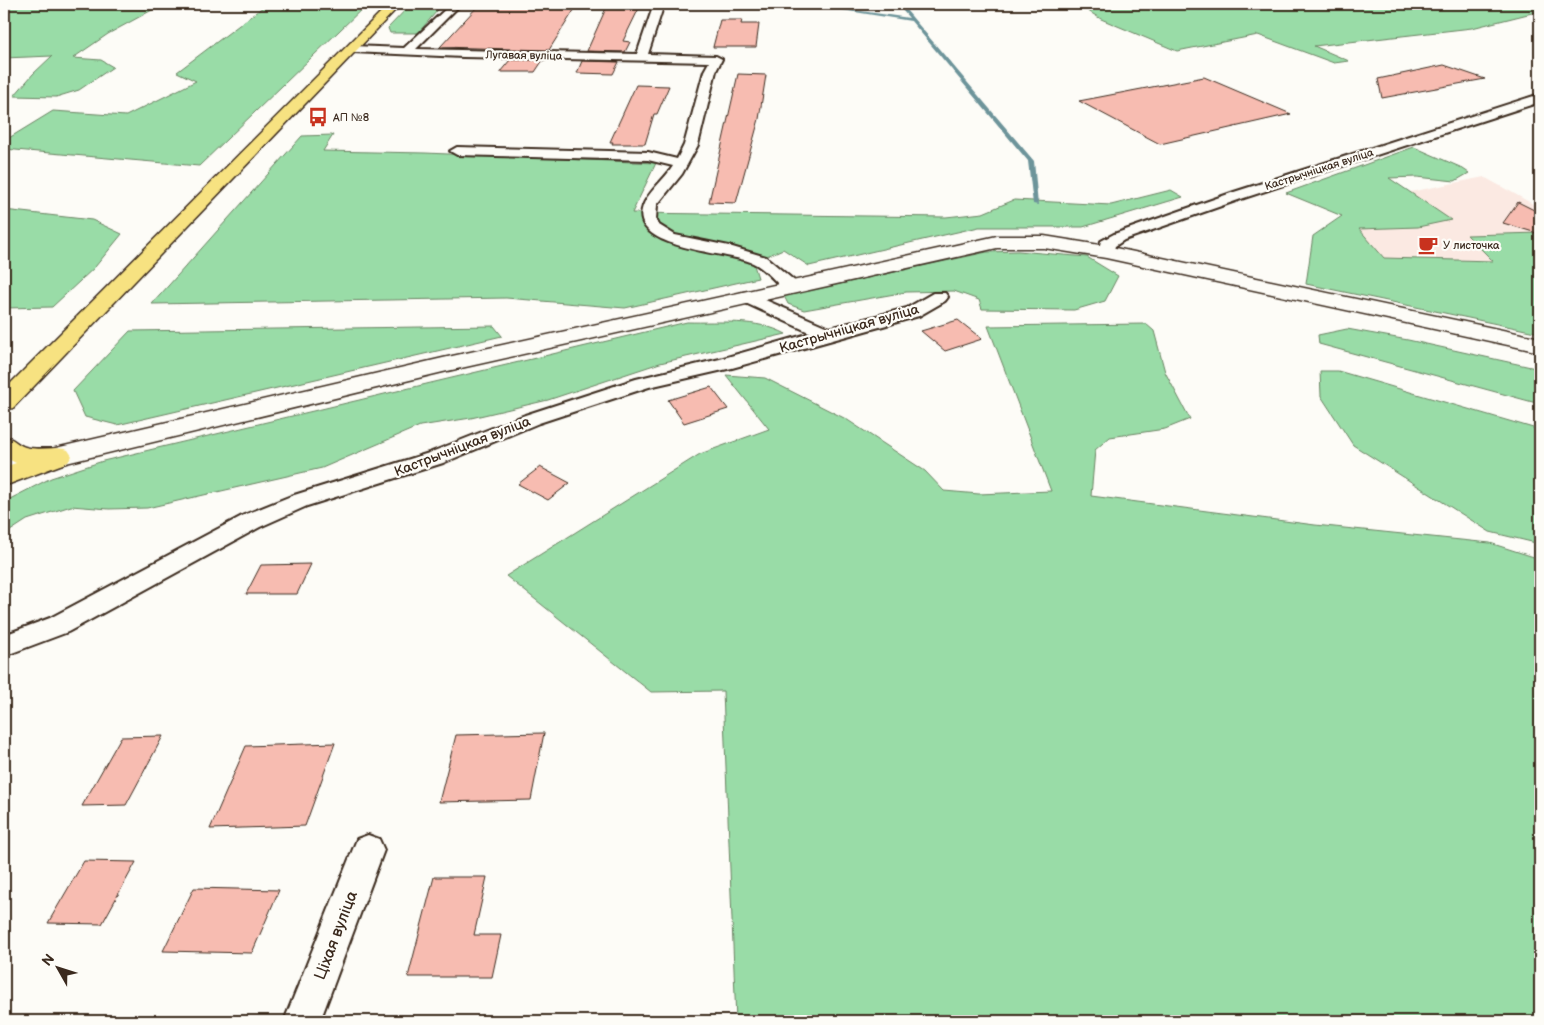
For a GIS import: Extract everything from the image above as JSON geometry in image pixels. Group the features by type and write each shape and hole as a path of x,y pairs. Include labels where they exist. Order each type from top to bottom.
{"main road":[{"path":"4,402 395,4"},
{"path":"4,444 18,455 32,457 59,456"},
{"path":"4,477 59,456"}],"street":[{"path":"406,52 436,26 456,4"},
{"path":"642,58 659,4"},
{"name":"Лугавая вуліца","path":"352,49 406,52 716,59 710,71 691,145 675,174 650,205 648,219 653,228 670,239 729,251 760,260 791,287"},
{"name":"Кастрычніцкая вуліца","path":"1106,252 1107,244 1119,237 1239,195 1540,98"},
{"path":"457,151 648,156 681,164"},
{"path":"4,469 443,365 998,242 1044,242 1106,252 1540,345"},
{"path":"747,297 828,334"},
{"name":"Кастрычніцкая вуліца","path":"4,646 58,625 121,594 252,521 299,501 436,458 532,419 643,383 725,364 913,312 939,297"},
{"name":"Ціхая вуліца","path":"302,1021 368,850"}],"shaded area":[{"path":"1484,177 1540,208 1540,272 1375,265 1343,216 1356,203"}],"green space":[{"path":"4,4 163,4 108,34 73,58 101,60 113,67 79,90 56,97 14,96 52,56 4,58"},
{"path":"267,4 367,4 199,166 4,149 4,141 53,111 126,116 196,81 177,72"},
{"path":"411,4 443,4 418,33 390,33 388,28"},
{"path":"1077,4 1521,4 1540,9 1540,11 1472,28 1314,46 1349,61 1334,63 1258,35 1177,51 1101,19"},
{"path":"333,135 323,151 425,153 656,163 632,213 946,217 983,213 1014,200 1111,205 1171,190 1183,197 1083,227 979,227 809,266 783,249 753,262 758,278 625,308 506,298 152,304 302,136"},
{"path":"1414,147 1460,167 1469,173 1455,181 1417,177 1389,178 1451,220 1418,227 1359,229 1384,258 1493,261 1467,235 1540,233 1540,333 1306,284 1313,236 1342,216 1286,193"},
{"path":"4,210 92,220 122,234 95,267 52,307 4,308"},
{"path":"1018,251 1087,257 1118,276 1105,301 1074,310 982,309 979,300 954,291 906,292 804,310 788,304 784,296 987,252"},
{"path":"687,322 750,323 786,334 660,363 548,400 471,418 420,426 322,468 147,508 109,509 71,506 27,520 4,535 4,502 51,478 103,461"},
{"path":"1146,324 1154,331 1165,372 1190,419 1165,429 1110,437 1095,450 1091,496 1315,525 1490,543 1540,559 1540,1021 736,1021 723,691 651,692 506,576 700,454 769,429 726,375 765,378 846,419 925,471 944,491 979,494 1051,491 988,326"},
{"path":"494,326 502,336 117,425 85,417 73,391 130,331"},
{"path":"1347,329 1408,340 1540,369 1540,404 1319,344 1318,335"},
{"path":"1320,371 1338,371 1540,430 1540,544 1490,532 1353,445 1321,396"}],"building":[{"path":"617,4 641,4 623,41 630,42 625,52 587,51 607,6 616,6"},
{"path":"477,7 576,7 549,50 440,47"},
{"path":"720,20 742,20 741,24 759,24 756,47 713,47"},
{"path":"510,60 543,60 535,72 500,72"},
{"path":"582,61 619,62 613,74 577,73"},
{"path":"1444,65 1485,79 1382,98 1378,79"},
{"path":"738,74 766,75 759,119 736,203 709,202"},
{"path":"1204,77 1291,114 1160,144 1079,101"},
{"path":"636,85 669,86 657,114 654,114 645,144 612,144 613,142 610,142"},
{"path":"1518,202 1540,213 1540,234 1503,223"},
{"path":"958,320 982,339 945,351 921,331"},
{"path":"711,387 728,409 684,423 668,400"},
{"path":"540,467 570,483 548,500 518,484"},
{"path":"311,564 297,594 246,594 261,565"},
{"path":"544,733 531,800 439,802 456,735"},
{"path":"163,736 126,805 82,806 121,737"},
{"path":"335,743 305,826 210,829 246,746"},
{"path":"84,861 136,862 102,924 48,923"},
{"path":"434,877 487,877 474,935 501,935 492,977 408,977"},
{"path":"194,888 279,890 252,953 163,951"}],"waterway":[{"path":"807,4 912,20"},
{"path":"899,4 1031,161 1036,204"}],"place":[{"name":"АП №8","path":"318,117"},
{"name":"У листочка","path":"1428,245"}]}
